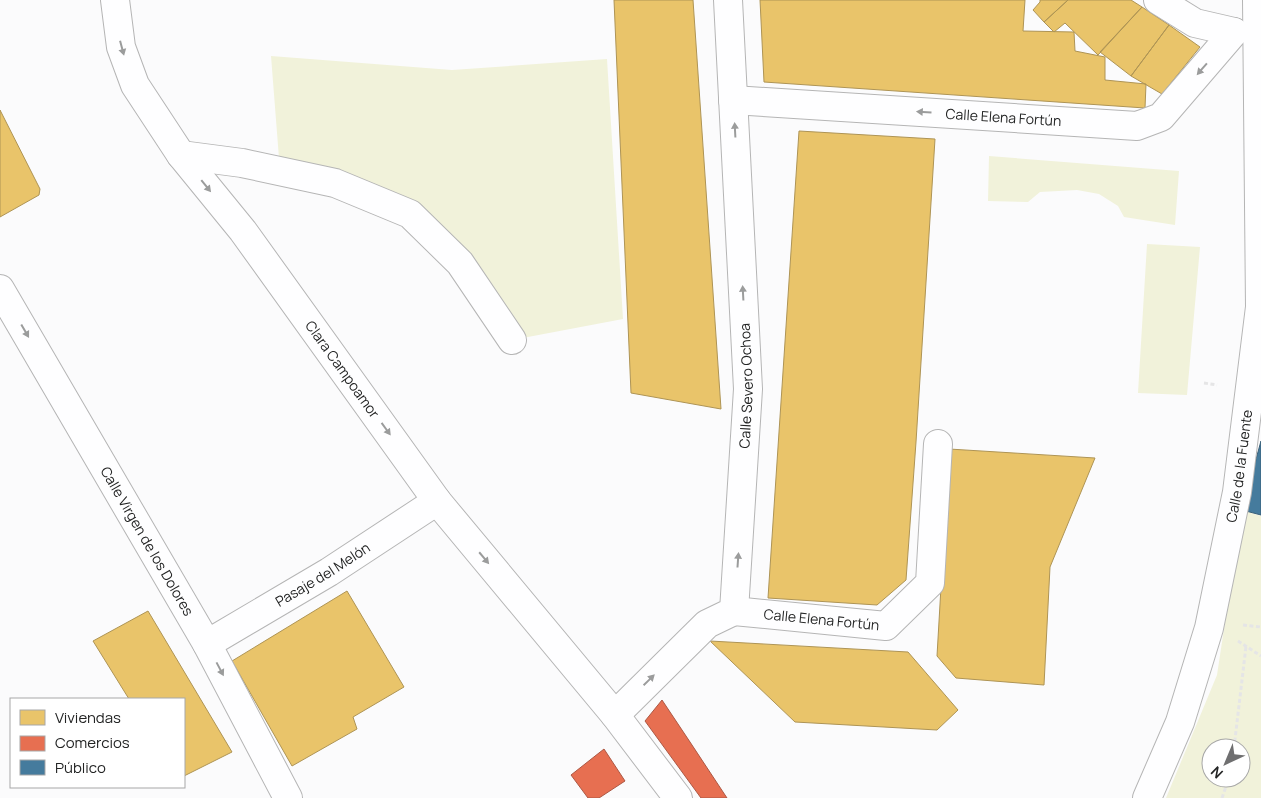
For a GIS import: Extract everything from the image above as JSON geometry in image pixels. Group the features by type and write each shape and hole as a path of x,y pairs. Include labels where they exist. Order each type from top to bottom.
{"street":[{"name":"Clara Campoamor","path":"115,0 121,47 135,84 181,154 243,231 437,501 614,714 678,798"},
{"name":"Calle Severo Ochoa","path":"728,0 748,389 734,611"},
{"path":"1158,0 1195,23 1250,19"},
{"name":"Calle Elena Fortún","path":"733,100 1137,126 1161,117 1250,19"},
{"name":"Calle de la Fuente","path":"1147,798 1180,722 1209,628 1237,492 1261,307 1250,19"},
{"path":"181,154 335,183 410,214 460,263 512,340"},
{"name":"Calle Virgen de los Dolores","path":"0,289 207,644 288,798"},
{"name":"Calle Elena Fortún","path":"734,611 886,626 930,583 938,444"},
{"name":"Pasaje del Melón","path":"207,644 330,572 437,501"},
{"path":"614,714 707,624 734,611"}],"path":[{"path":"1235,738 1246,646"}],"green space":[{"path":"271,56 452,70 607,59 623,319 512,340 410,214 280,171"},
{"path":"989,156 1179,171 1175,225 1124,217 1118,206 1099,194 1077,190 1040,192 1028,202 988,201"},
{"path":"1147,244 1200,247 1187,395 1138,393"},
{"path":"1242,510 1261,516 1261,798 1166,798 1217,675"}],"building: Viviendas":[{"path":"614,0 693,0 721,409 631,393"},
{"path":"760,0 1025,0 1023,31 1074,32 1075,51 1105,57 1105,80 1146,84 1145,108 764,82"},
{"path":"1040,0 1068,0 1044,22 1033,10"},
{"path":"1068,0 1131,0 1142,7 1098,55 1065,23 1054,32 1044,22"},
{"path":"1142,7 1169,25 1131,76 1100,52"},
{"path":"1169,25 1200,47 1162,94 1131,76"},
{"path":"0,110 40,189 39,195 0,217"},
{"path":"799,131 935,139 906,580 877,605 768,598"},
{"path":"949,449 1095,458 1050,567 1044,685 956,678 937,656"},
{"path":"347,591 404,687 353,717 357,729 292,766 232,661"},
{"path":"148,611 232,752 185,776 185,698 128,698 93,641"},
{"path":"710,641 908,652 958,710 937,730 795,722"}],"building: Comercios":[{"path":"662,700 727,798 701,798 645,721"},
{"path":"604,749 625,781 599,798 588,798 571,775"}],"building: Público":[{"path":"1261,441 1261,515 1242,510"}]}
